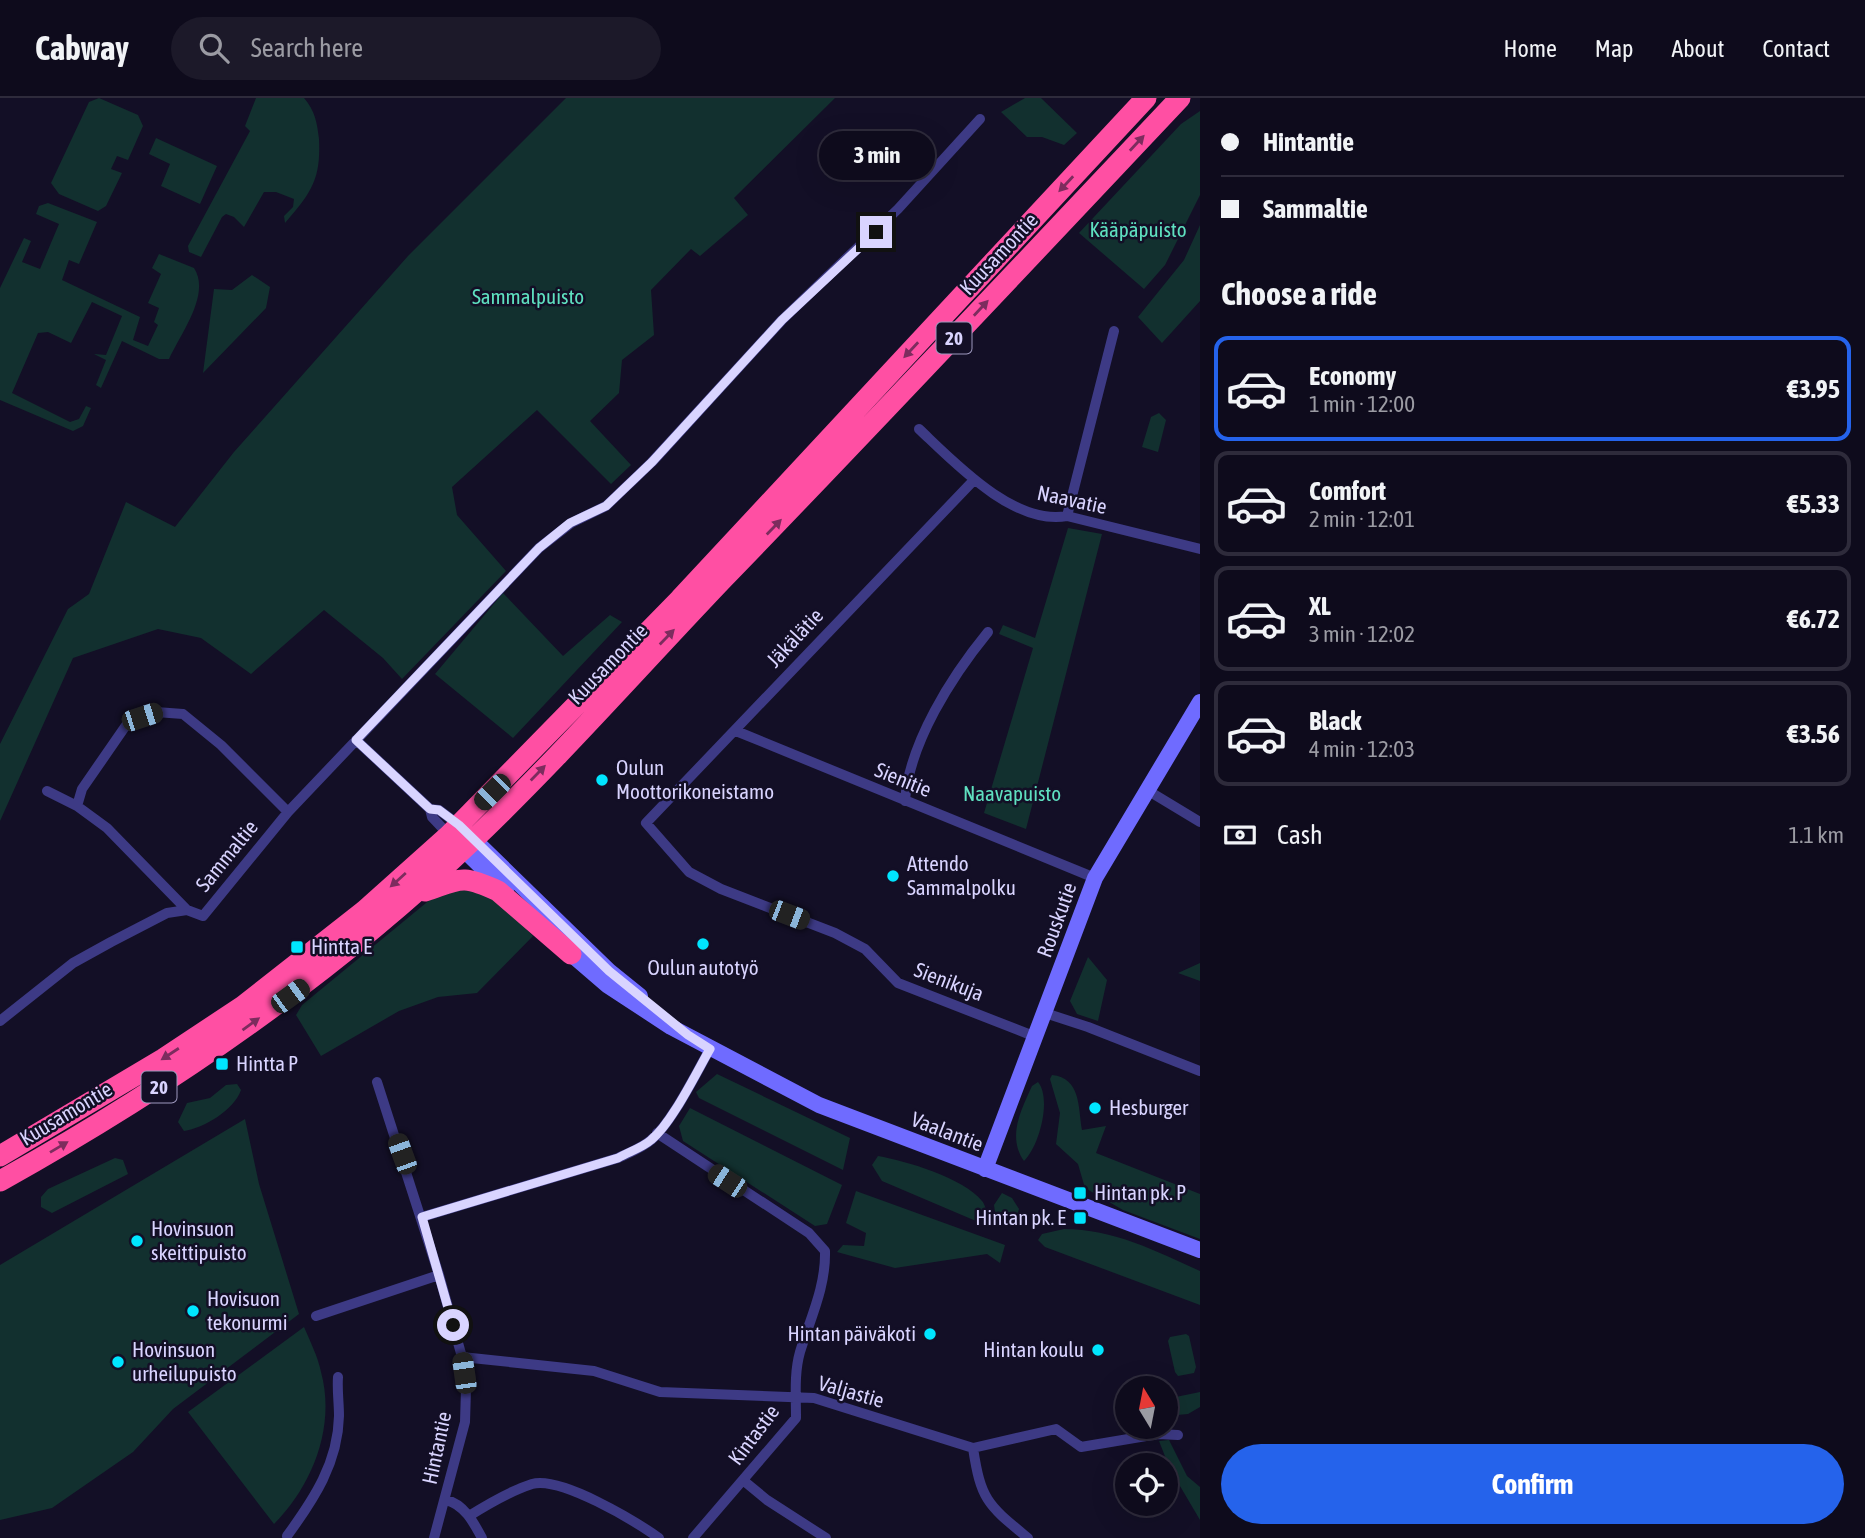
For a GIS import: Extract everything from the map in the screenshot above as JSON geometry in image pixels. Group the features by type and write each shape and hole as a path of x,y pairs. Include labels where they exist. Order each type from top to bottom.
{"highway":[{"name":"Kuusamontie","path":"0,1181 152,1092 213,1051 310,982 413,895 461,837 1146,98"},
{"name":"Kuusamontie","path":"0,1156 120,1086 243,1006 461,837 856,444 1180,98"},
{"path":"413,895 456,879 485,885 498,891 570,954"}],"street":[{"name":"Sammaltie","path":"0,1021 73,963 167,913 187,910 203,916 288,812 539,548 570,523 606,506 652,462 782,320 898,209 980,119"},
{"path":"1067,516 1114,331"},
{"name":"Naavatie","path":"919,429 974,480 1032,513 1067,516 1200,549"},
{"name":"Jäkälätie","path":"646,823 974,480"},
{"path":"905,801 920,745 941,699 962,663 988,632"},
{"name":"Rouskutie","path":"985,1168 1095,878 1200,702"},
{"path":"77,806 82,789 129,721 156,712 183,713 221,745 288,812"},
{"name":"Sienitie","path":"736,731 1095,878"},
{"path":"356,740 430,809 439,810 461,837"},
{"path":"1147,790 1200,822"},
{"path":"47,791 77,806 126,844 187,910"},
{"name":"Sienikuja","path":"646,823 690,872 721,889 835,933 865,949 898,983 1036,1037"},
{"name":"Vaalantie","path":"461,837 570,954 607,985 710,1049 820,1105 1200,1250"},
{"name":"Vaalantie","path":"461,837 609,971 688,1035"},
{"path":"1045,1013 1200,1071"},
{"path":"422,1217 618,1158 646,1143 657,1133 710,1049"},
{"name":"Hintantie","path":"377,1082 422,1217 462,1357 466,1389 465,1422 434,1538"},
{"name":"Kintastie","path":"657,1133 809,1233 825,1251 825,1267 814,1315 799,1354 796,1418 693,1538"},
{"path":"316,1316 439,1275"},
{"name":"Valjastie","path":"462,1357 594,1371 660,1392 814,1398 973,1448"},
{"path":"287,1537 317,1496 332,1455 339,1416 338,1377"},
{"path":"1028,1538 989,1506 981,1490 973,1448 1056,1429 1081,1447 1128,1439"},
{"path":"744,1481 767,1500 826,1538"},
{"path":"469,1516 534,1484 550,1484 642,1526 659,1538"},
{"path":"446,1500 453,1501 469,1516 482,1538"}],"green space":[{"path":"99,98 138,115 143,126 128,160 117,156 111,169 122,173 106,206 98,211 59,194 51,183 89,102"},
{"path":"256,98 304,98 308,103 315,117 319,139 316,176 308,194 285,223 284,216 293,207 294,199 276,192 264,192 244,227 234,217 226,214 201,257 189,252 188,246 250,131 245,126"},
{"name":"Sammalpuisto","path":"566,98 835,98 734,198 748,215 700,256 691,249 651,290 654,335 622,360 619,393 590,421 631,465 611,484 537,410 452,487 457,515 506,571 402,679 383,658 324,610 251,674 201,638 158,629 73,658 0,821 0,744 68,609 89,594 126,502 175,527 234,452 408,256"},
{"path":"1025,98 1041,98 1077,133 1064,145 1042,137 1027,137 1001,112"},
{"name":"Kääpäpuisto","path":"1200,111 1200,195 1165,265 1144,289 1079,233 1181,124"},
{"path":"156,138 217,166 200,204 161,186 170,164 149,154"},
{"path":"48,203 97,222 79,264 69,260 62,280 140,317 133,340 148,346 158,325 154,322 159,308 148,303 161,274 152,268 159,254 194,268 198,278 197,301 169,359 159,359 122,341 101,388 96,385 106,360 94,354 106,355 122,316 92,302 71,343 48,332 38,333 12,393 70,422 79,419 86,406 91,408 83,426 73,431 0,400 0,288 24,238 31,241 22,262 40,269 59,224 36,214 39,206"},
{"name":"Kääpäpuisto","path":"1200,225 1200,301 1162,343 1138,317 1184,260"},
{"path":"252,275 270,287 266,308 203,373 214,289 232,290"},
{"path":"1159,413 1166,420 1158,452 1142,447 1151,417"},
{"name":"Naavapuisto","path":"1068,528 1102,534 1026,829 984,813 1033,648 999,634 1003,625 1035,638"},
{"path":"503,593 563,656 610,615 622,622 513,738 435,674"},
{"path":"461,885 492,894 533,936 477,993 438,997 399,1011 321,1056 296,1015 302,1005 443,889"},
{"path":"1088,957 1107,980 1098,1021 1077,1014 1070,1001"},
{"path":"1200,963 1200,981 1178,973"},
{"path":"717,1074 850,1138 843,1170 699,1098 696,1092"},
{"path":"1052,1075 1061,1077 1073,1088 1082,1130 1106,1126 1096,1153 1200,1194 1200,1239 1123,1210 1085,1188 1078,1164 1056,1144 1060,1113 1050,1079"},
{"path":"1038,1082 1044,1100 1042,1123 1034,1145 1024,1161 1019,1152 1016,1133 1024,1104 1032,1086"},
{"path":"237,1084 241,1090 225,1111 209,1122 184,1131 178,1122 187,1103 210,1098 226,1085"},
{"path":"690,1108 842,1185 827,1224 815,1226 683,1141 679,1126"},
{"name":"Hovinsuon urheilupuisto","path":"245,1119 259,1184 299,1314 173,1409 133,1452 52,1508 0,1520 0,1265"},
{"path":"878,1156 918,1166 962,1185 982,1201 988,1216 983,1224 882,1181 872,1165"},
{"path":"115,1158 123,1160 128,1174 52,1213 41,1207 41,1197 48,1189"},
{"path":"856,1191 1005,1245 1000,1263 987,1254 895,1268 837,1252 843,1245 864,1246 866,1233 846,1223"},
{"path":"1002,1193 1012,1198 1019,1209 1016,1219 1008,1226 996,1219 994,1205"},
{"path":"1064,1229 1117,1237 1200,1271 1200,1305 1045,1247 1038,1240 1042,1234"},
{"path":"304,1327 318,1361 325,1393 323,1434 310,1474 288,1509 274,1524 188,1412"},
{"path":"1186,1334 1189,1336 1196,1367 1194,1373 1178,1376 1175,1372 1168,1341 1170,1337"},
{"path":"1200,1392 1200,1407 1188,1414 1178,1415 1178,1397"},
{"path":"1169,1440 1176,1453 1164,1453 1159,1441"},
{"path":"1178,1458 1187,1476 1200,1487 1200,1520 1178,1483"}],"place":[{"name":"Oulun Moottorikoneistamo","path":"602,780"},
{"name":"Attendo Sammalpolku","path":"893,876"},
{"name":"Oulun autotyö","path":"703,944"},
{"name":"Hintta E","path":"297,947"},
{"name":"Hintta P","path":"222,1064"},
{"name":"Hesburger","path":"1095,1108"},
{"name":"Hintan pk. P","path":"1080,1193"},
{"name":"Hintan pk. E","path":"1080,1218"},
{"name":"Hovinsuon skeittipuisto","path":"137,1241"},
{"name":"Hovisuon tekonurmi","path":"193,1311"},
{"name":"Hintan päiväkoti","path":"930,1334"},
{"name":"Hintan koulu","path":"1098,1350"},
{"name":"Hovinsuon urheilupuisto","path":"118,1362"}],"route":[{"path":"453,1325 422,1217 618,1158 646,1143 657,1133 683,1096 710,1049 688,1035 671,1018 609,971 459,825 439,810 430,809 356,740 539,548 570,523 606,506 652,462 782,320 876,232"}]}
